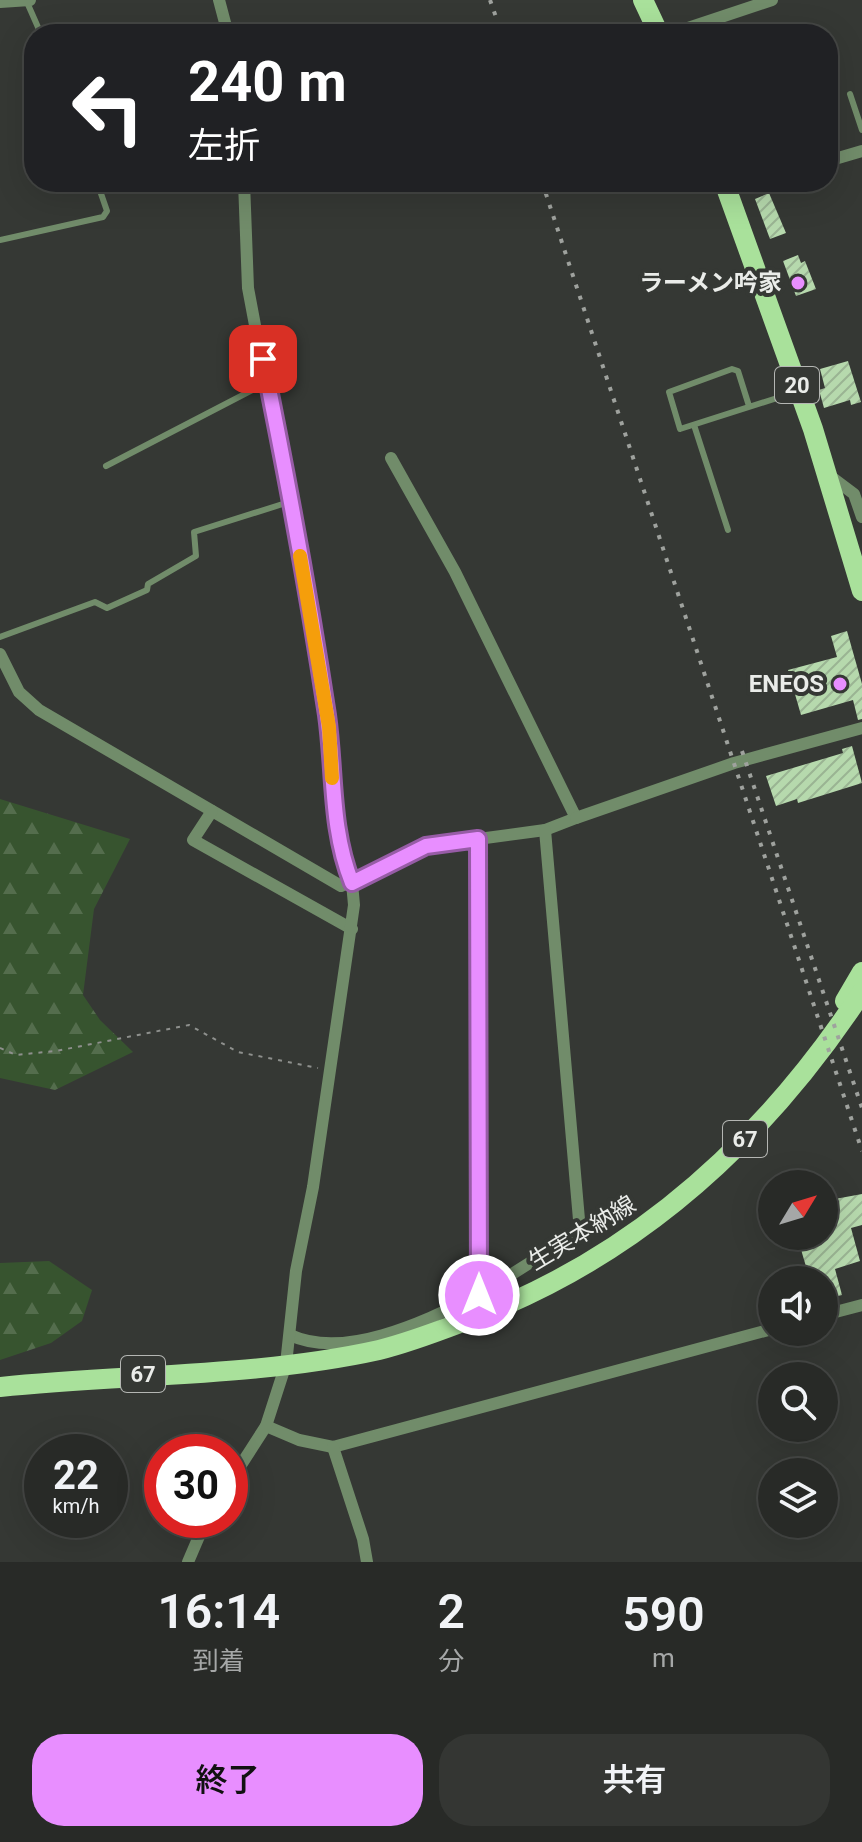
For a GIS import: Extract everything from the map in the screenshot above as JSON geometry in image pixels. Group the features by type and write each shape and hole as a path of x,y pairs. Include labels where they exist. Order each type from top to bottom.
{"main road":[{"path":"643,0 654,24"},
{"name":"20","path":"728,192 799,391 862,591"},
{"path":"788,1092 862,972"},
{"name":"生実本納線","path":"0,1387 286,1364 378,1350 512,1303 615,1248 699,1183 788,1092 862,992"}],"street":[{"path":"0,2 28,0"},
{"path":"219,0 225,24"},
{"path":"700,24 772,0"},
{"path":"838,158 862,151"},
{"path":"244,192 248,288 290,502 329,727 339,850 352,883 352,929 313,1187 296,1271 286,1364 266,1426 248,1454"},
{"path":"391,458 455,572 576,818"},
{"path":"826,473 854,494 862,517"},
{"path":"0,654 19,692 39,710 341,886 426,846 545,830 734,763 862,728"},
{"path":"212,811 193,840 352,929"},
{"path":"290,1335 315,1344 370,1337 430,1318 479,1295 580,1231 545,830"},
{"path":"478,839 479,1295"},
{"path":"838,1311 862,1305"},
{"path":"266,1426 299,1440 333,1447 758,1333"},
{"path":"333,1447 363,1539 367,1562"},
{"path":"188,1562 198,1538"}],"lane":[{"path":"28,0 37,24"},
{"path":"850,94 862,130"},
{"path":"0,240 103,217 107,211 100,192"},
{"path":"749,406 738,371 732,369 669,392 680,429 799,391"},
{"path":"106,466 268,383"},
{"path":"694,425 728,530"},
{"path":"0,637 95,602 107,608 147,590 148,584 196,556 194,532 290,502"}],"path":[{"path":"0,1048 16,1055 56,1051 189,1025 238,1052 329,1071"}],"green space":[{"path":"0,799 130,839 94,909 83,995 100,1020 133,1052 55,1090 0,1078"},
{"path":"49,1261 92,1290 82,1321 51,1343 0,1360 0,1263"}],"building":[{"path":"769,193 786,233 770,239 755,199"},
{"path":"798,255 801,263 805,261 816,289 796,296 783,261"},
{"path":"848,361 861,402 851,405 850,400 824,408 819,390 825,388 820,369"},
{"path":"847,631 862,684 862,719 858,720 853,700 801,715 788,670 837,657 831,636"},
{"path":"852,746 862,783 798,803 797,799 776,806 766,776 843,753 842,749"},
{"path":"862,1194 862,1225 851,1228 860,1261 838,1268 806,1266 801,1250 838,1250 838,1198"}],"railway":[{"path":"490,0 498,24"},
{"path":"545,192 862,1151"},
{"path":"742,751 862,1108"}],"slow traffic":[{"path":"300,556 329,727 332,778"}],"place":[{"name":"ラーメン吟家","path":"798,283"},
{"name":"ENEOS","path":"840,684"}],"route":[{"path":"263,359 329,727 339,850 352,883 404,854 426,846 478,839 479,1295"}]}
